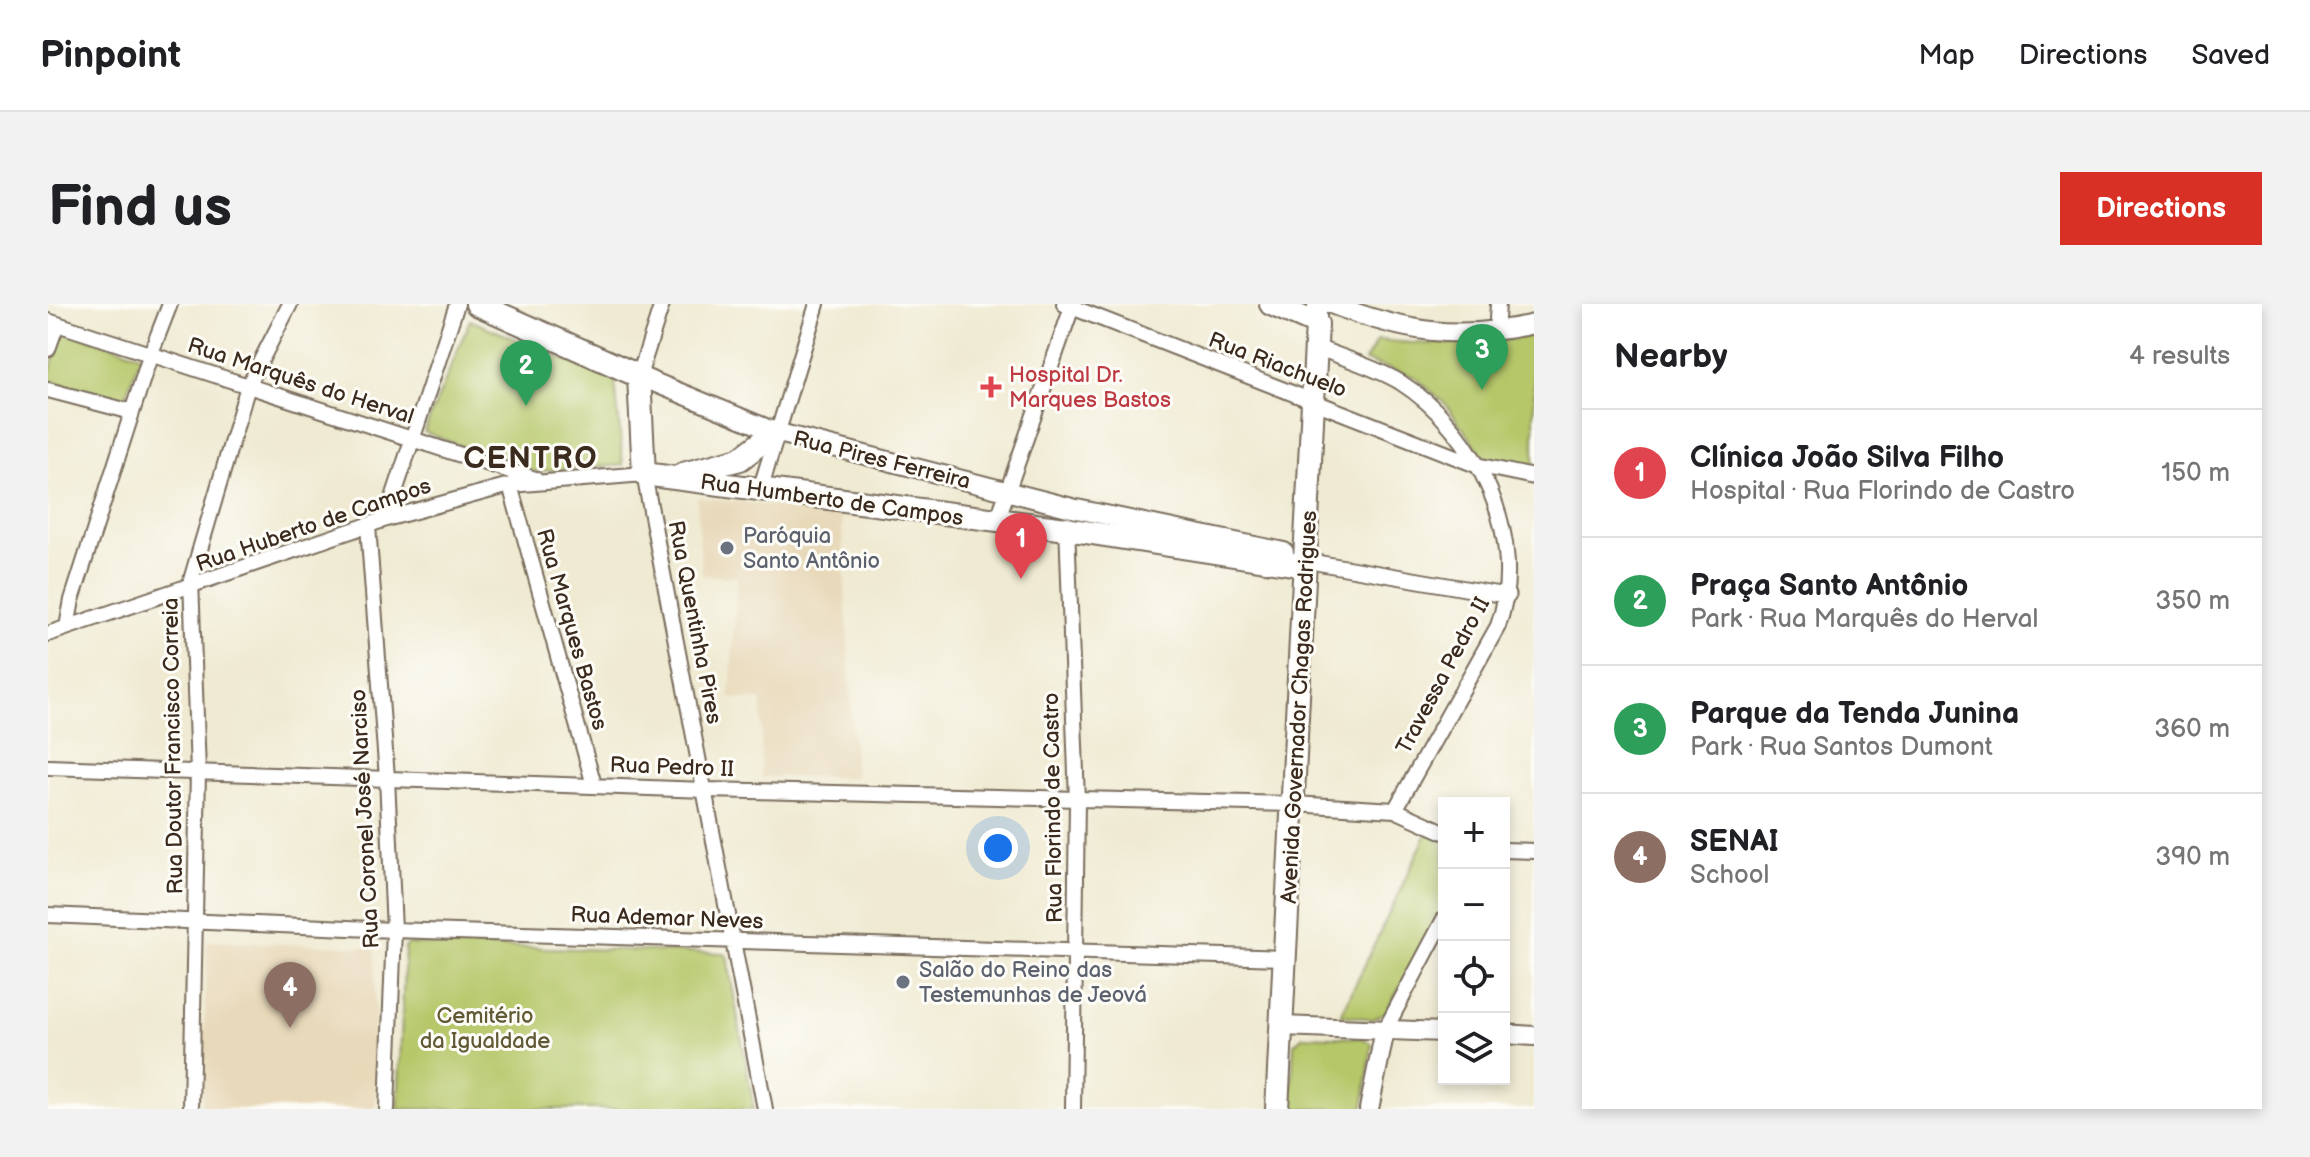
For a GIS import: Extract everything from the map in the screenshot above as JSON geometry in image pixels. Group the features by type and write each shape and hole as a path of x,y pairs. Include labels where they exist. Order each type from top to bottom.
{"main road":[{"name":"Rua Pires Ferreira","path":"477,304 639,376"},
{"path":"1271,304 1317,314"},
{"name":"Avenida Governador Chagas Rodrigues","path":"1277,1109 1310,561 1317,314"},
{"path":"639,376 644,474"},
{"path":"669,477 740,459 775,432"},
{"name":"Rua Humberto de Campos","path":"644,474 997,521 1069,518 1310,561"}],"street":[{"path":"67,627 72,600 151,353 170,304"},
{"name":"Rua Doutor Francisco Correia","path":"191,1109 198,922 198,772 191,588 248,386 290,304"},
{"path":"386,519 457,304"},
{"path":"639,376 662,304"},
{"path":"760,490 775,432 817,304"},
{"path":"1331,304 1407,330 1451,334 1496,333 1534,324"},
{"path":"1496,333 1498,304"},
{"path":"997,521 1069,305"},
{"name":"Rua Riachuelo","path":"1069,305 1476,465 1534,477"},
{"path":"48,349 53,323"},
{"name":"Rua Marquês do Herval","path":"53,323 540,480"},
{"name":"Travessa Pedro II","path":"1316,347 1389,377 1411,390 1448,424 1476,465 1506,537 1508,596 1498,626 1395,810"},
{"name":"Rua Pires Ferreira","path":"639,376 775,432 1007,489 1069,518"},
{"path":"48,390 132,412"},
{"name":"Rua Huberto de Campos","path":"48,634 191,588 386,519 510,485 540,480 644,474"},
{"name":"Rua Quentinha Pires","path":"644,474 765,1109"},
{"name":"Rua Marques Bastos","path":"510,485 594,785"},
{"name":"Rua Florindo de Castro","path":"1069,518 1077,801 1073,1109"},
{"name":"Rua Coronel José Narciso","path":"368,526 387,778 394,930 387,1109"},
{"path":"1310,561 1508,596"},
{"name":"Rua Pedro II","path":"48,767 706,790 1294,804 1395,810"},
{"path":"1395,810 1438,829"},
{"path":"1510,850 1534,851"},
{"name":"Rua Ademar Neves","path":"48,915 734,942 1285,958"},
{"path":"1369,1109 1385,1030 1438,930"},
{"path":"1281,1026 1438,1032"},
{"path":"1510,1034 1534,1036"}],"shaded area":[{"path":"697,497 841,514 855,777 761,777 762,700 730,698 737,577 702,575"},
{"path":"207,941 375,947 375,1109 202,1109"}],"green space":[{"path":"470,320 615,381 623,465 532,472 424,432"},
{"path":"61,329 141,355 123,402 48,380"},
{"path":"1534,335 1534,467 1485,458 1445,404 1415,377 1365,361 1378,340 1456,344"},
{"path":"1427,833 1438,838 1438,920 1385,1013 1373,1019 1341,1015"},
{"name":"Cemitério da Igualdade","path":"409,944 723,953 727,956 754,1109 398,1109 405,947"},
{"path":"1303,1036 1362,1038 1372,1044 1363,1109 1291,1109 1294,1044"}],"place":[{"name":"Hospital Dr. Marques Bastos","path":"991,387"},
{"name":"Parque da Tenda Junina","path":"1482,390"},
{"name":"Praça Santo Antônio","path":"526,406"},
{"name":"Paróquia Santo Antônio","path":"727,548"},
{"name":"Clínica João Silva Filho","path":"1021,579"},
{"name":"Salão do Reino das Testemunhas de Jeová","path":"903,982"},
{"name":"SENAI","path":"290,1028"}],"district":[{"name":"CENTRO","path":"531,458"}]}
